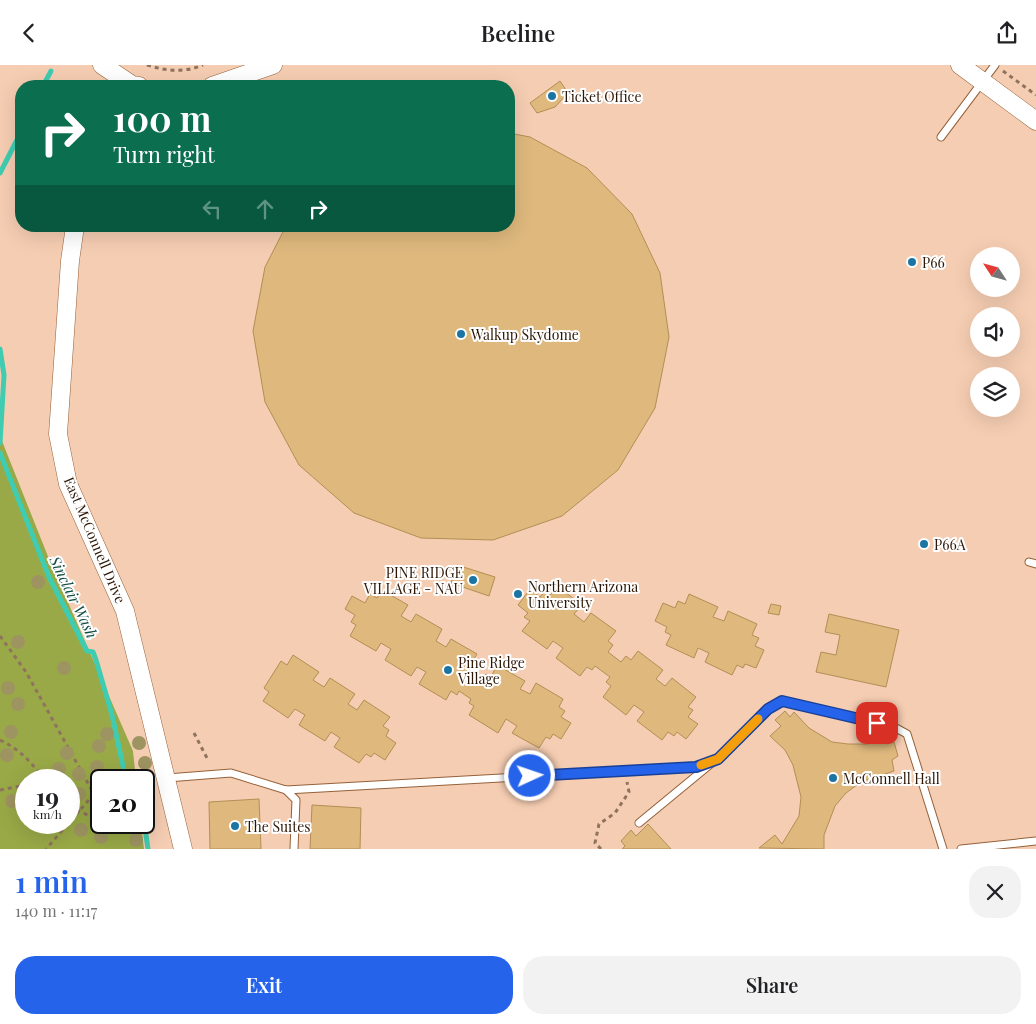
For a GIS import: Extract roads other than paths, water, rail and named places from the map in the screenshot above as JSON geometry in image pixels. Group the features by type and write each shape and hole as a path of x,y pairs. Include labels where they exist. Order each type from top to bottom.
{"street":[{"path":"102,65 125,80"},
{"path":"230,80 274,65"},
{"path":"960,65 1036,121"},
{"name":"East McConnell Drive","path":"74,232 70,261 58,434 68,484 124,611 167,778 183,849"}],"lane":[{"path":"941,137 995,65"},
{"path":"639,823 718,759 768,709 782,701 896,728 907,734 943,849"},
{"path":"167,778 231,773 286,790 696,767 718,759"},
{"path":"286,790 296,800 294,849"},
{"path":"961,849 1036,841"}],"waterway":[{"name":"Sinclair Wash","path":"46,80 51,71"},
{"name":"Sinclair Wash","path":"0,173 15,144"},
{"name":"Sinclair Wash","path":"0,349 4,375 0,443"},
{"name":"Sinclair Wash","path":"0,453 49,577 87,651 93,652 112,715 124,769"},
{"name":"Sinclair Wash","path":"146,834 148,849"}],"place":[{"name":"Ticket Office","path":"552,96"},
{"name":"P66","path":"912,262"},
{"name":"Walkup Skydome","path":"461,334"},
{"name":"P66A","path":"924,544"},
{"name":"PINE RIDGE VILLAGE - NAU","path":"473,580"},
{"name":"Northern Arizona University","path":"518,594"},
{"name":"Pine Ridge Village","path":"448,670"},
{"name":"McConnell Hall","path":"833,778"},
{"name":"The Suites","path":"235,826"}]}
